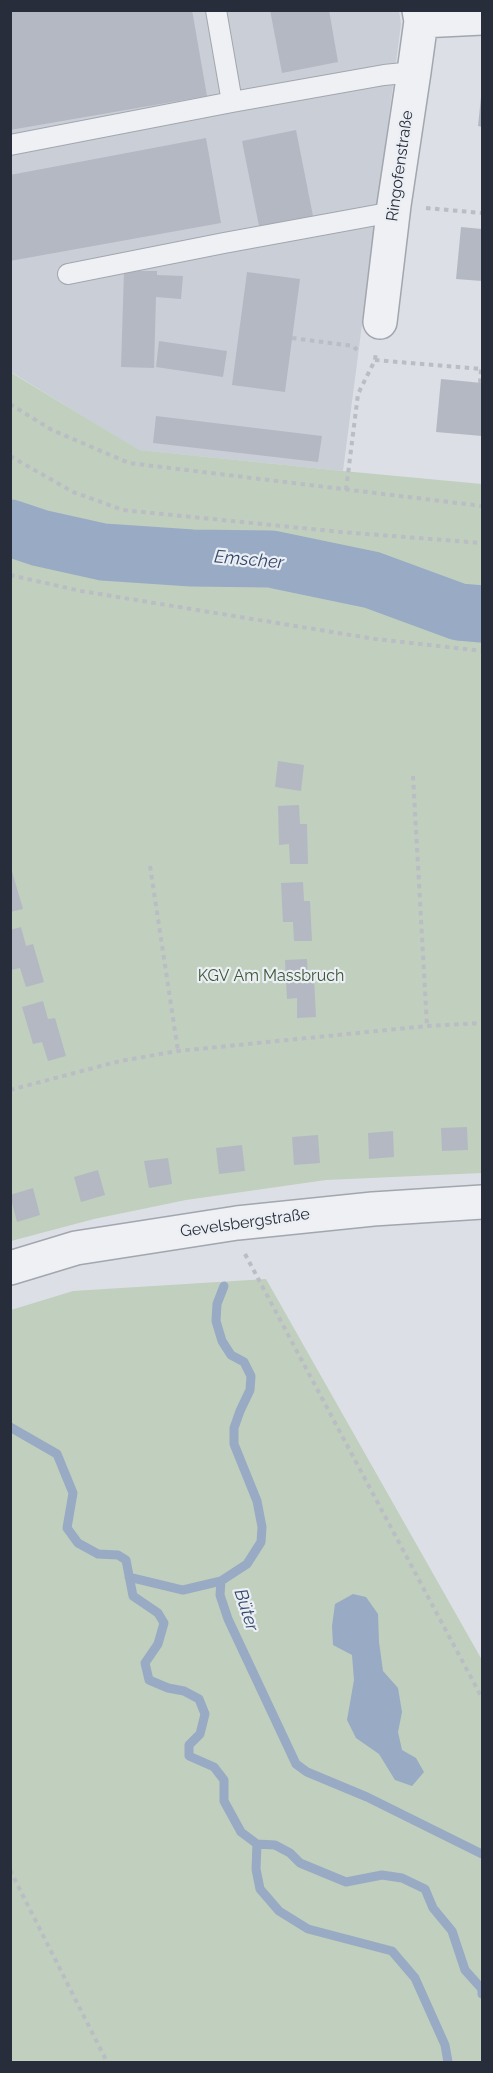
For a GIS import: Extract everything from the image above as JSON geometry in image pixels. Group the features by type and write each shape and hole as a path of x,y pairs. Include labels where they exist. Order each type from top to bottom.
{"street":[{"path":"420,16 483,18"},
{"name":"Ringofenstraße","path":"380,322 420,16"},
{"name":"Gevelsbergstraße","path":"10,1268 76,1248 237,1223 363,1209 483,1202"}],"lane":[{"path":"216,10 232,102"},
{"path":"10,145 232,102 384,75 414,72"},
{"path":"68,274 394,209"}],"path":[{"path":"394,209 483,213"},
{"path":"346,490 358,394 375,360 380,322"},
{"path":"292,339 353,346 357,350"},
{"path":"375,360 482,369 480,383"},
{"path":"10,404 52,430 129,463 483,506"},
{"path":"10,456 73,492 123,510 341,532 483,543"},
{"path":"10,575 81,591 363,637 483,651"},
{"path":"413,776 427,1026"},
{"path":"150,867 178,1051"},
{"path":"10,1090 120,1061 178,1051 427,1026 483,1023"},
{"path":"237,1223 245,1257 483,1698"},
{"path":"10,1870 107,2062"}],"shaded area":[{"path":"10,11 399,11 401,24 343,471 138,450 11,372"}],"green space":[{"name":"KGV Am Massbruch","path":"10,372 139,450 482,484 482,1173 326,1180 186,1200 94,1219 11,1241"},
{"path":"266,1279 482,1660 482,2062 11,2062 11,1310 73,1291"}],"water":[{"path":"353,1594 366,1597 378,1614 383,1671 398,1688 402,1712 398,1732 402,1750 416,1758 424,1772 412,1786 395,1780 379,1754 356,1738 347,1720 354,1680 352,1655 333,1645 332,1626 335,1604"}],"building":[{"path":"10,10 192,10 207,96 10,130"},
{"path":"270,10 329,10 338,62 282,73"},
{"path":"482,98 482,127 478,126"},
{"path":"296,130 313,216 259,226 242,141"},
{"path":"206,138 221,223 10,261 10,175"},
{"path":"461,227 482,229 482,281 456,279"},
{"path":"124,271 157,271 157,275 183,276 181,299 156,297 154,368 121,367"},
{"path":"247,272 300,279 285,392 232,385"},
{"path":"159,341 227,351 223,377 156,367"},
{"path":"441,379 482,383 482,436 436,432"},
{"path":"156,416 322,436 318,462 153,443"},
{"path":"278,761 304,765 301,791 275,787"},
{"path":"299,805 300,824 307,824 308,864 290,864 289,844 279,845 278,806"},
{"path":"10,869 23,909 10,912"},
{"path":"303,882 304,901 310,901 312,941 294,941 293,922 283,922 281,883"},
{"path":"21,927 26,946 33,944 44,982 26,987 20,968 11,970 10,968 10,930"},
{"path":"307,959 308,978 314,978 316,1017 297,1018 297,998 287,999 285,960"},
{"path":"43,1001 48,1019 55,1018 66,1056 48,1061 42,1042 33,1044 22,1007"},
{"path":"467,1127 468,1150 442,1151 441,1128"},
{"path":"393,1131 394,1157 369,1159 368,1133"},
{"path":"318,1135 320,1163 294,1165 292,1137"},
{"path":"242,1145 245,1171 219,1174 216,1148"},
{"path":"168,1158 172,1184 149,1188 144,1161"},
{"path":"98,1170 105,1195 81,1202 74,1177"},
{"path":"33,1188 40,1215 17,1222 10,1195"}],"waterway":[{"name":"Emscher","path":"10,528 40,538 103,552 192,558 271,559 372,580 459,612 482,614"},
{"name":"Büter","path":"224,1286 217,1304 216,1321 222,1341 231,1355 244,1362 251,1376 250,1390 234,1428 234,1444 257,1501 262,1527 261,1542 247,1564 221,1581 220,1595 228,1619 296,1764 307,1772 367,1797 482,1854"},
{"path":"10,1427 57,1454 73,1493 67,1528 78,1543 98,1554 118,1555 126,1560 133,1596 158,1613 164,1623 158,1644 145,1663 149,1680 168,1688 184,1691 199,1699 205,1714 200,1734 189,1745 189,1756 214,1767 224,1780 224,1801 241,1832 257,1844 256,1869 260,1889 279,1911 308,1929 392,1951 415,1978 445,2045 448,2062"},
{"path":"129,1577 183,1590 221,1581"},
{"path":"257,1844 275,1845 290,1853 300,1863 346,1882 382,1875 402,1878 425,1889 433,1908 452,1931 465,1970 482,1989 482,1994"}]}
